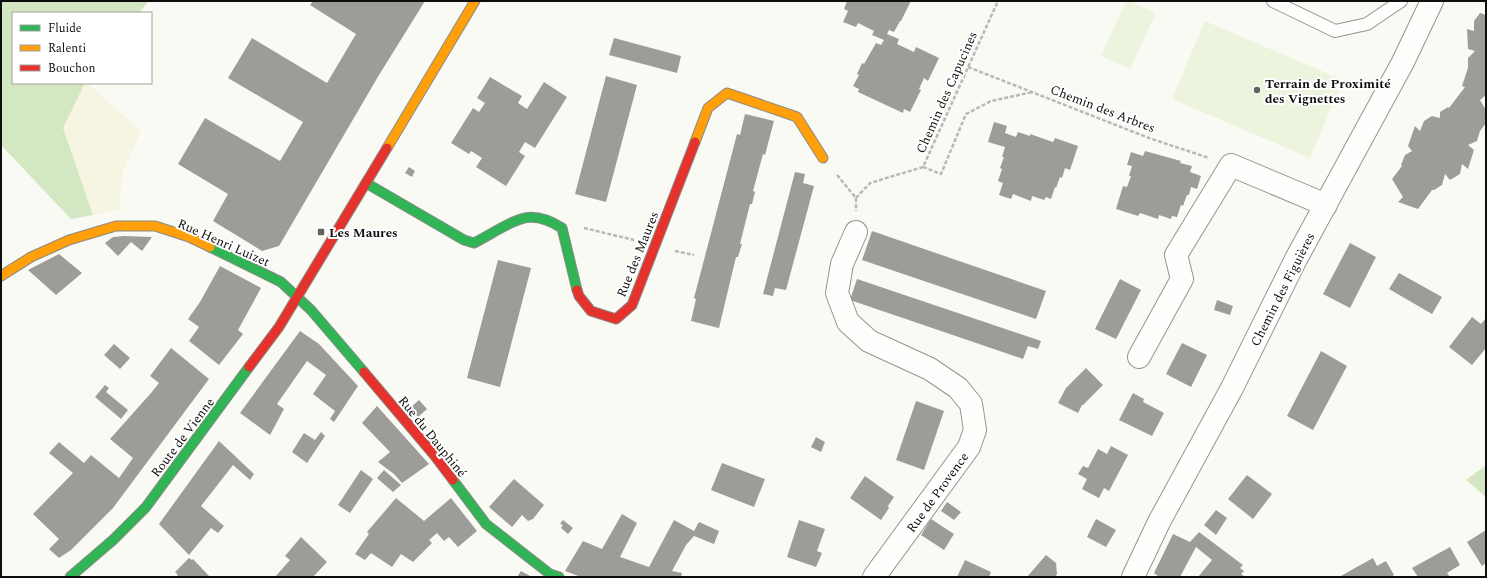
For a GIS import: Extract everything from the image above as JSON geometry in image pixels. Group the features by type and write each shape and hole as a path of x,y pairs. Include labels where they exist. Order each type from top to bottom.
{"street":[{"name":"Route de Vienne","path":"70,577 113,540 146,507 279,327 475,1"},
{"name":"Chemin des Figuières","path":"1134,577 1159,522 1232,388 1296,259 1403,62 1432,1"},
{"name":"Rue des Maures","path":"562,228 579,296 591,311 616,319 632,305 708,108 727,92 797,117 823,158"},
{"path":"1139,357 1182,278 1176,255 1231,165 1326,205"},
{"path":"366,183 464,240 474,242 522,218 541,218 562,228"},
{"name":"Rue Henri Luizet","path":"1,276 31,257 69,240 116,226 155,226 189,237 254,268 281,282 298,296"},
{"name":"Rue de Provence","path":"856,232 842,264 837,293 848,322 869,341 930,369 958,388 971,404 975,430 969,448 874,577"},
{"name":"Rue du Dauphiné","path":"298,296 434,455 486,524 550,574 559,577"}],"lane":[{"path":"1272,1 1336,31 1367,24 1401,1"}],"path":[{"name":"Chemin des Capucines","path":"856,198 870,183 923,167 998,1"},
{"name":"Chemin des Arbres","path":"968,67 1149,138 1231,165"},
{"path":"923,167 941,174 966,114 991,101 1034,92"},
{"path":"823,158 856,198 856,232"},
{"path":"562,228 578,226 694,255"}],"green space":[{"path":"1,1 149,1 140,12 12,12 12,84 88,84 141,131 123,171 119,210 71,219 1,145"},
{"path":"1,1 149,1 140,12 12,12 12,84 85,84 63,128 93,215 71,219 1,145"},
{"path":"1126,1 1156,13 1130,69 1101,56"},
{"name":"Terrain de Proximité des Vignettes","path":"1205,21 1343,80 1310,158 1172,99"},
{"path":"1486,465 1486,497 1466,480"}],"building":[{"path":"313,1 425,1 379,75 279,246 262,251 213,221 228,194 178,164 205,118 280,161 303,122 228,78 252,38 327,83 356,34 310,5"},
{"path":"847,1 911,1 894,32 889,30 887,34 899,39 897,44 914,52 916,47 939,58 928,81 924,78 919,89 921,90 910,112 904,109 903,113 858,92 859,89 853,86 859,75 857,74 862,63 864,64 876,43 881,45 884,40 872,35 874,31 858,23 856,27 843,22 848,11 844,9"},
{"path":"1480,13 1486,15 1486,95 1480,100 1486,110 1486,123 1480,131 1477,141 1468,145 1474,150 1468,169 1462,164 1460,174 1450,180 1445,174 1442,185 1432,190 1418,209 1398,202 1403,197 1392,179 1402,166 1401,165 1405,155 1412,151 1408,146 1415,126 1420,131 1424,121 1432,116 1440,118 1440,112 1448,107 1449,108 1465,87 1462,86 1468,68 1468,58 1475,51 1468,49 1467,29 1474,31 1474,21"},
{"path":"614,38 681,56 677,73 609,55"},
{"path":"606,76 637,85 606,202 575,194"},
{"path":"490,77 522,96 518,103 527,109 544,82 567,97 535,148 525,142 519,152 525,156 506,186 476,167 482,158 471,151 469,154 451,143 473,108 479,112 485,103 477,98"},
{"path":"745,114 774,121 753,191 755,192 752,204 750,204 740,244 742,244 738,257 736,257 719,328 691,321 696,299 694,298 737,134 740,135"},
{"path":"994,122 1007,126 1005,133 1016,137 1018,132 1030,136 1030,134 1053,142 1055,138 1078,146 1070,170 1065,168 1062,178 1060,177 1051,199 1046,197 1044,200 1032,196 1031,201 1013,194 1011,199 999,195 1003,183 998,181 1002,169 1000,168 1004,157 1002,157 1005,147 988,142"},
{"path":"1145,151 1181,161 1180,163 1192,166 1190,172 1201,176 1197,189 1191,187 1189,195 1187,195 1183,206 1181,205 1177,217 1172,216 1171,219 1159,215 1158,219 1140,213 1138,216 1116,209 1123,186 1127,187 1131,176 1129,176 1132,166 1127,165 1131,152 1143,156"},
{"path":"409,167 415,171 412,177 405,173"},
{"path":"795,172 805,174 803,183 814,186 786,290 775,288 773,296 763,294"},
{"path":"872,231 1046,291 1036,319 862,260"},
{"path":"113,237 152,237 142,251 131,242 118,256 105,243"},
{"path":"1350,243 1376,257 1350,308 1323,294"},
{"path":"59,254 82,273 56,295 28,270"},
{"path":"498,260 531,268 500,387 467,378"},
{"path":"220,266 261,288 238,330 243,334 219,365 189,341 199,327 188,319 200,302"},
{"path":"1399,273 1442,297 1432,314 1389,289"},
{"path":"857,279 1041,341 1038,349 1028,346 1023,359 850,300"},
{"path":"1120,279 1141,290 1116,339 1095,329"},
{"path":"1217,300 1233,306 1230,315 1214,310"},
{"path":"1472,317 1481,324 1486,318 1486,348 1472,365 1449,347"},
{"path":"300,331 319,344 358,386 334,422 330,419 335,411 313,394 326,375 307,361 277,404 284,409 270,435 240,413"},
{"path":"1182,343 1207,355 1191,387 1166,374"},
{"path":"114,344 130,358 120,369 104,355"},
{"path":"171,348 209,379 113,508 71,550 59,558 49,549 59,539 33,514 73,473 49,453 59,442 84,463 91,455 119,478 133,458 110,439 159,383 150,376"},
{"path":"1321,351 1347,366 1313,430 1287,416"},
{"path":"1086,368 1103,385 1082,405 1078,413 1058,403 1066,388"},
{"path":"105,385 109,388 106,392 128,410 121,419 95,397"},
{"path":"1133,393 1144,399 1143,402 1164,413 1152,436 1119,420"},
{"path":"419,400 427,409 418,417 410,408"},
{"path":"916,401 944,411 924,470 896,460"},
{"path":"377,406 429,464 402,483 394,474 378,462 390,452 362,423"},
{"path":"321,432 325,436 307,463 292,452 304,433 315,440"},
{"path":"816,437 825,442 821,452 811,447"},
{"path":"219,441 254,474 250,480 233,465 201,506 224,526 218,533 211,528 189,555 159,524"},
{"path":"1111,446 1128,455 1109,491 1104,488 1099,498 1082,489 1087,479 1078,474 1083,466 1088,468 1098,449 1107,454"},
{"path":"722,463 765,479 754,507 711,490"},
{"path":"361,470 373,479 350,513 338,505"},
{"path":"384,470 401,485 393,492 377,478"},
{"path":"1247,475 1272,494 1253,519 1228,499"},
{"path":"865,476 894,497 881,520 850,498"},
{"path":"514,479 544,505 533,519 528,521 522,515 512,527 489,507"},
{"path":"396,498 424,521 451,498 477,531 458,547 449,537 444,541 437,533 429,540 432,543 413,562 401,554 392,567 371,553 365,560 355,554 369,534 367,532"},
{"path":"947,502 961,512 954,520 941,511"},
{"path":"1216,510 1227,518 1216,535 1204,525"},
{"path":"622,514 637,523 620,557 649,567 674,520 694,531 699,522 719,531 714,544 694,536 686,545 672,571 682,573 681,577 581,577 565,571 583,541 602,549"},
{"path":"931,519 954,534 944,550 921,535"},
{"path":"1096,519 1116,530 1106,547 1087,537"},
{"path":"563,520 573,528 568,534 561,528 563,525 560,524"},
{"path":"799,520 825,529 817,551 822,553 816,567 787,557"},
{"path":"1486,530 1486,563 1482,566 1467,542"},
{"path":"1199,532 1243,565 1240,568 1244,571 1241,574 1244,576 1243,577 1198,577 1212,560 1196,547 1180,577 1159,577 1154,573 1173,534 1190,542"},
{"path":"301,537 327,562 313,577 275,577 290,560 285,556"},
{"path":"1450,547 1460,565 1447,573 1450,577 1418,577 1412,568"},
{"path":"1046,555 1056,563 1057,574 1055,577 1027,577"},
{"path":"189,558 192,560 193,559 210,577 175,577 178,575 175,572"},
{"path":"1373,558 1377,566 1386,561 1394,575 1391,577 1339,577"},
{"path":"965,560 991,572 989,577 957,577"},
{"path":"521,571 532,577 517,577"}],"traffic: fast":[{"path":"366,183 464,240 474,243 521,219 532,217 553,223 562,228 577,290"},
{"path":"210,247 281,282 311,310 364,372"},
{"path":"70,577 113,540 146,507 249,367"},
{"path":"453,480 486,524 550,574 559,577"}],"traffic: slow":[{"path":"387,148 475,1"},
{"path":"695,142 708,108 727,93 797,117 823,158"},
{"path":"1,276 31,257 69,240 116,226 155,226 189,237 210,247"}],"traffic: jam":[{"path":"577,290 579,296 591,311 616,319 632,305 695,142"},
{"path":"249,367 279,327 387,148"},
{"path":"364,372 434,455 453,480"}],"place":[{"name":"Terrain de Proximité des Vignettes","path":"1257,90"},
{"name":"Les Maures","path":"321,232"}]}
